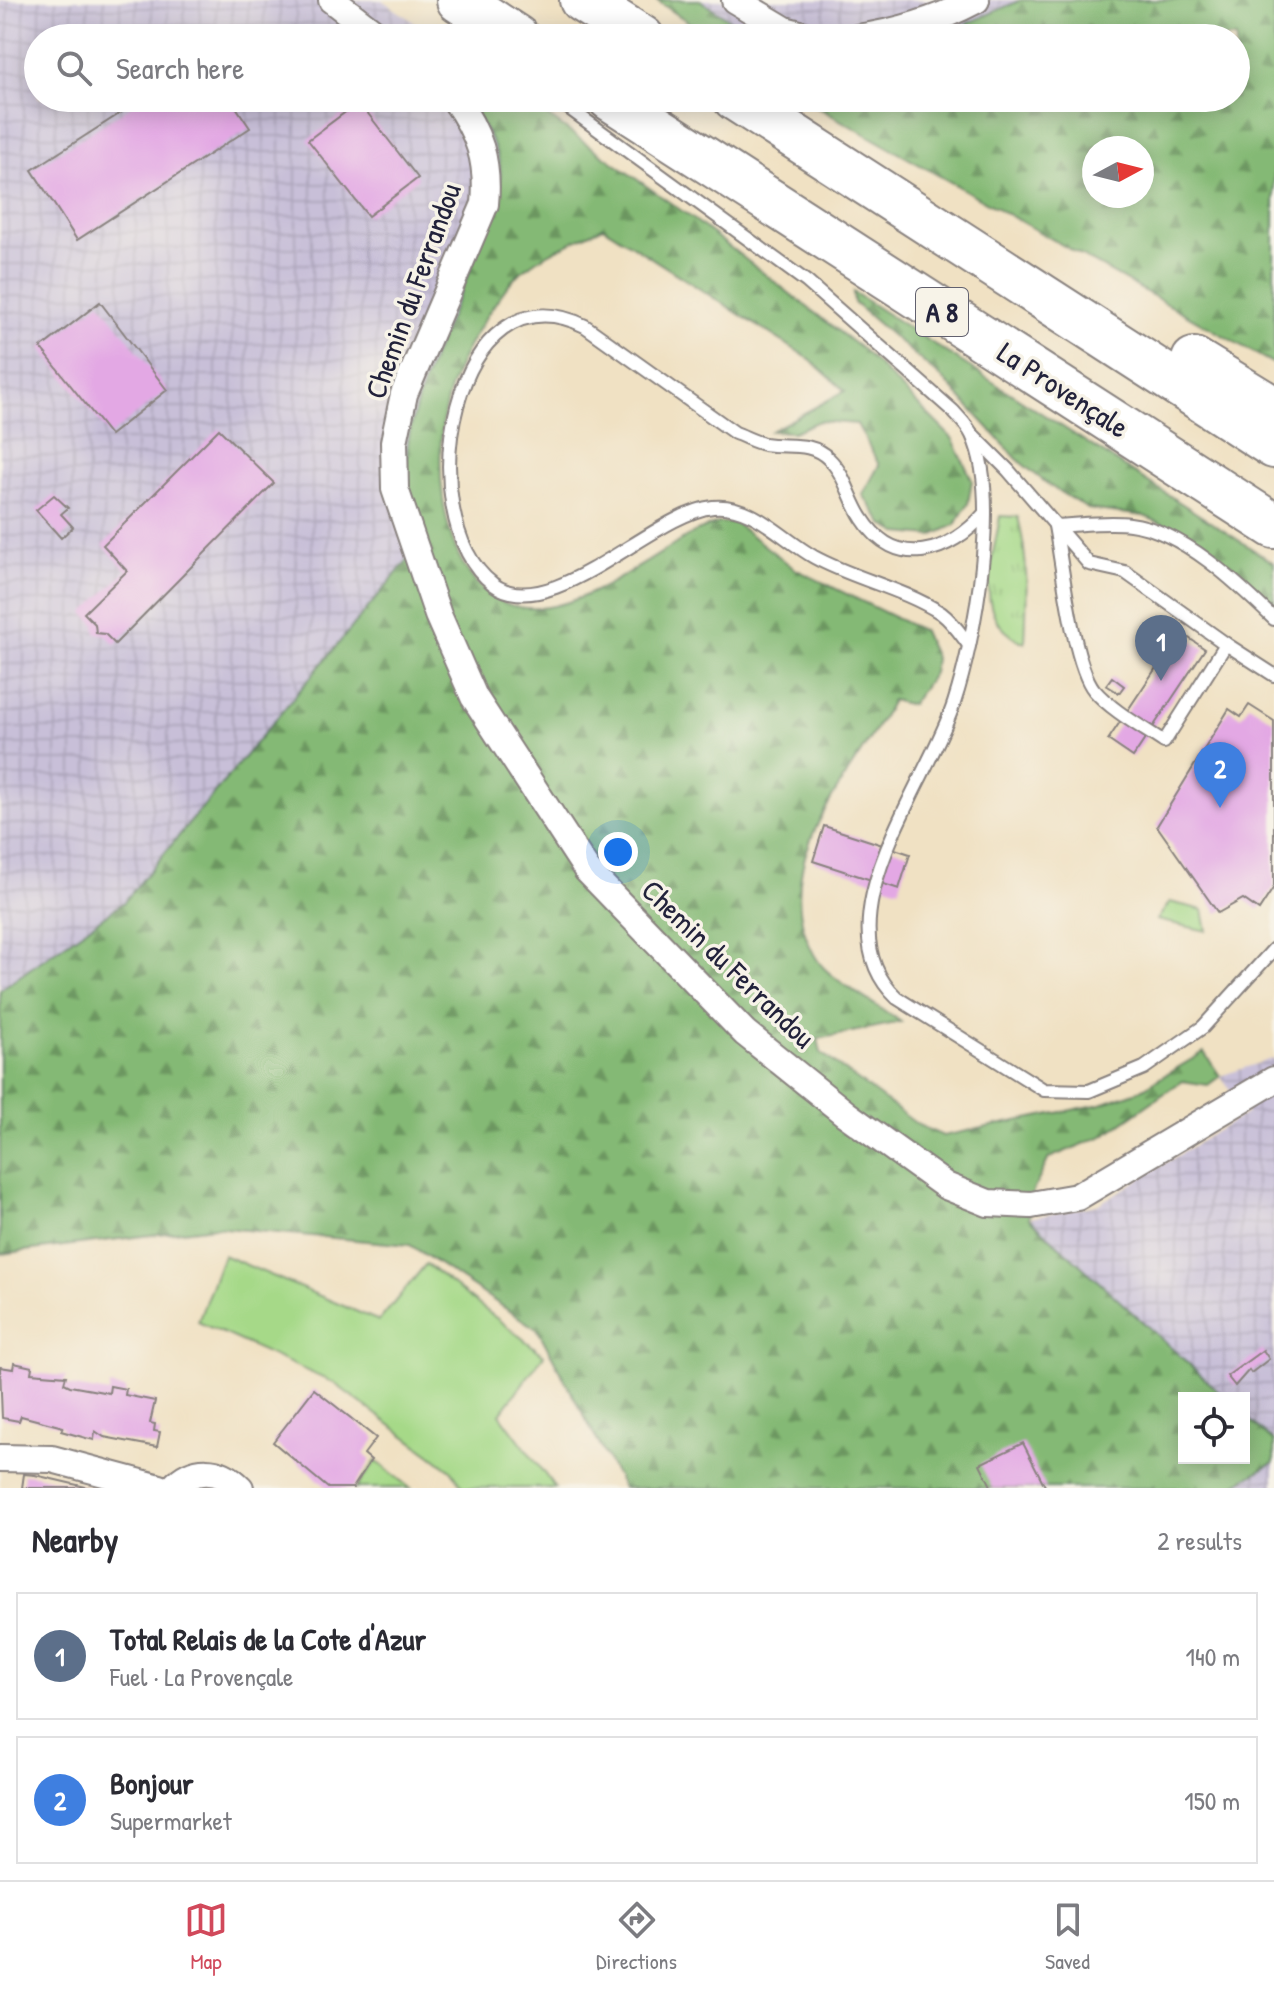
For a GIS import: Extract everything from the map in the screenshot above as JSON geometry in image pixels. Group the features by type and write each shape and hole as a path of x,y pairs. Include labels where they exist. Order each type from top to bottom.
{"highway":[{"path":"438,0 466,24"},
{"path":"459,0 496,24"},
{"path":"582,0 620,24"},
{"name":"La Provençale","path":"632,112 1274,526"},
{"name":"A 8","path":"757,112 1274,446"},
{"path":"781,127 969,218 1274,409"}],"street":[{"path":"332,0 363,24"},
{"path":"735,0 775,24"},
{"path":"920,24 976,0"},
{"name":"Chemin du Ferrandou","path":"464,112 483,147 487,181 485,204 404,394 394,442 395,489 438,615 474,697 587,870 745,1033 846,1114 946,1186 988,1203 1031,1205 1077,1197 1274,1080"},
{"path":"0,1458 52,1459 160,1488"},
{"path":"173,1488 191,1473 205,1471 231,1479 240,1488"}],"lane":[{"path":"574,112 807,282 953,411 1089,564 1125,572 1274,675"},
{"path":"969,645 954,623 939,612 841,571 812,556 747,512 728,506 694,510 572,579 530,594 509,593 493,583 470,559 452,509 450,470 455,405 467,376 494,337 512,322 528,316 563,316 585,326 735,433 763,444 804,446 829,459 866,524 885,541 900,548 936,550 965,534 985,513"},
{"path":"971,433 985,485 985,513 969,645 954,704 902,813 869,913 870,952 882,984 897,998 1044,1090 1089,1091 1144,1068 1203,1027 1274,949"},
{"path":"1055,526 1129,524 1155,530 1238,583 1274,619"},
{"path":"1055,526 1080,654 1090,684 1106,700 1164,742 1226,644"}],"shaded area":[{"path":"0,0 382,0 417,24 24,24 24,112 474,112 488,131 500,163 499,188 469,280 420,396 408,441 405,483 421,544 124,902 0,990"},
{"path":"700,0 1021,0 966,24 736,24"},
{"path":"1274,1058 1274,1442 1250,1420 1250,1392 1219,1392 1029,1218 1097,1205 1247,1113 1220,1076"},
{"path":"1274,1462 1274,1488 1229,1488"}],"green space":[{"path":"656,0 700,0 736,24 691,24"},
{"path":"1021,0 1274,0 1274,364 826,112 1250,112 1250,24 966,24"},
{"path":"473,112 542,112 696,221 864,351 953,439 972,480 968,504 955,525 932,536 898,533 884,525 863,495 879,465 857,424 819,421 793,432 771,431 845,391 808,358 603,227 526,268 506,288 479,327 451,385 442,428 440,462 450,532 463,563 481,588 507,604 540,608 580,598 697,531 718,523 735,523 795,569 923,631 935,658 933,673 911,705 892,700 824,811 802,870 799,901 805,933 822,966 901,1022 818,1039 821,1053 918,1125 943,1136 1101,1104 1138,1091 1204,1052 1220,1076 1208,1085 1182,1081 1103,1136 1049,1158 1033,1191 1029,1218 1219,1392 1178,1392 1178,1464 1250,1464 1250,1420 1274,1442 1274,1462 1229,1488 623,1488 538,1330 410,1245 214,1227 0,1254 0,990 124,902 421,544 409,494 408,443 431,362 498,193 500,169 493,143"},
{"path":"853,292 1274,563 1274,608 1232,565 1184,533 1144,516 1088,509 1050,486 1020,462 944,380 854,303"},
{"path":"1000,516 1018,517 1022,533 1026,580 1025,643 1008,633 996,620 991,605 990,571"},
{"path":"1170,902 1203,910 1207,931 1157,920"},
{"path":"223,1255 379,1321 426,1264 544,1355 500,1414 555,1488 464,1488 451,1470 334,1383 198,1322"},
{"path":"376,1461 410,1488 356,1488"}],"building":[{"path":"122,112 239,112 250,128 77,240 32,170"},
{"path":"346,112 367,112 418,178 368,216 308,140"},
{"path":"100,302 167,390 110,435 41,348"},
{"path":"219,429 274,483 115,644 105,634 96,633 95,624 84,613 127,571 103,545"},
{"path":"54,495 68,508 61,514 73,527 61,538 36,510"},
{"path":"1180,632 1205,649 1133,757 1108,740"},
{"path":"1112,677 1124,686 1119,693 1106,685"},
{"path":"1249,705 1274,721 1274,887 1259,910 1243,899 1218,913 1157,826 1229,709 1241,717"},
{"path":"824,826 910,854 899,889 813,861"},
{"path":"1263,1350 1269,1359 1251,1373 1249,1370 1235,1386 1227,1376"},
{"path":"14,1363 32,1367 31,1373 66,1376 64,1383 70,1386 109,1393 110,1386 126,1389 125,1395 155,1401 150,1423 155,1424 154,1431 160,1432 157,1447 104,1437 95,1431 94,1440 61,1431 63,1427 21,1416 19,1421 2,1418 0,1367 13,1369"},
{"path":"314,1389 376,1438 364,1454 371,1460 353,1488 328,1488 273,1442"},
{"path":"1023,1443 1046,1488 992,1488 980,1464"},
{"path":"24,1474 35,1475 90,1488 22,1488"}],"place":[{"name":"Total Relais de la Cote d'Azur","path":"1161,681"},
{"name":"Bonjour","path":"1220,808"}]}
